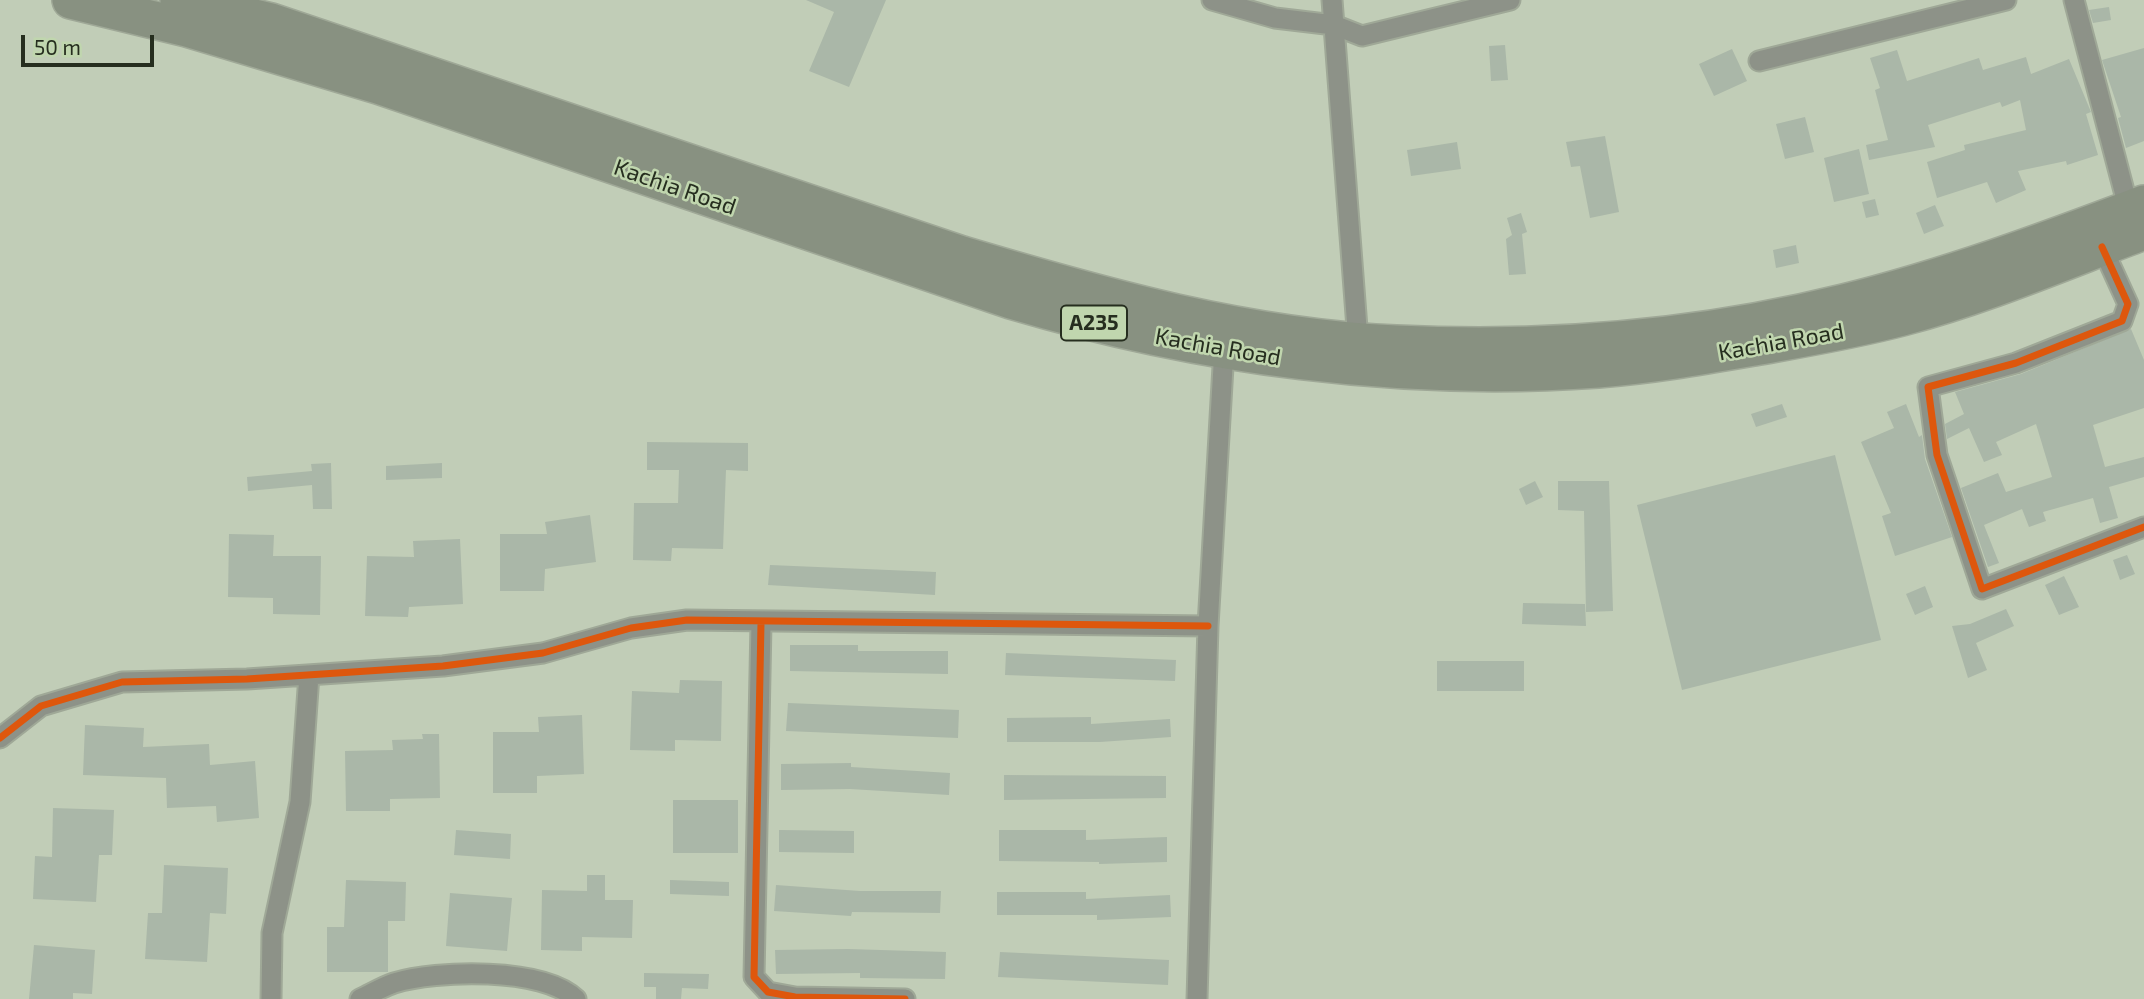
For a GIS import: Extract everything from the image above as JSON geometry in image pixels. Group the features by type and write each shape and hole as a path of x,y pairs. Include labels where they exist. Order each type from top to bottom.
{"highway":[{"name":"Kachia Road","path":"71,0 187,28 378,85 1011,300 1076,319 1292,360 1437,372 1597,369 1675,361 1830,334 1966,298 2102,247 2139,215"},
{"name":"Kachia Road","path":"179,0 222,5 962,255 1035,277 1120,300 1208,319 1358,341 1455,345 1611,340 1762,320 1844,303 1909,285 2139,215"}],"street":[{"path":"1212,0 1275,18 1334,25 1362,36 1510,0"},
{"path":"1332,0 1358,341"},
{"path":"1759,61 2006,0"},
{"path":"2074,0 2139,215"},
{"path":"2102,247 2128,304 2122,321 2016,363 1928,387 1937,455 1982,589 2144,527"},
{"path":"1198,999 1208,626 1224,349"},
{"path":"0,738 40,706 122,682 309,675 443,666 543,653 631,628 687,620 761,623 1208,626"},
{"path":"761,623 754,977 768,992 795,997 905,999"},
{"path":"271,999 272,933 300,802 309,675"},
{"path":"360,999 395,983 460,974 534,979 576,999"}],"building":[{"path":"806,0 886,0 849,87 809,71 834,12"},
{"path":"2109,7 2111,20 2093,23 2089,10"},
{"path":"1505,45 1508,80 1491,81 1489,46"},
{"path":"2144,48 2144,141 2126,148 2118,118 2121,117 2102,60"},
{"path":"1732,49 1747,81 1714,96 1699,64"},
{"path":"1897,50 1907,81 1979,58 1983,70 2026,57 2031,74 2069,59 2091,112 2086,114 2098,155 2067,165 2066,161 2018,171 2026,190 1996,203 1987,182 1937,198 1927,162 1965,150 1964,145 2026,130 2020,100 2002,107 2000,102 1928,125 1935,147 1869,160 1866,145 1888,140 1875,90 1880,88 1870,58"},
{"path":"1805,117 1814,152 1785,159 1776,124"},
{"path":"1605,136 1619,212 1590,218 1580,166 1571,167 1566,142"},
{"path":"1457,142 1461,169 1411,176 1407,150"},
{"path":"1859,149 1869,194 1834,202 1824,158"},
{"path":"1875,199 1879,215 1866,218 1862,202"},
{"path":"1935,205 1944,226 1924,234 1916,213"},
{"path":"1521,213 1527,232 1522,234 1526,274 1509,275 1506,239 1512,235 1507,218"},
{"path":"1796,245 1799,263 1776,268 1773,250"},
{"path":"2131,329 2144,360 2144,408 2093,425 2105,467 2144,457 2144,477 2109,487 2118,518 2100,523 2093,498 2043,512 2046,521 2029,527 2022,509 1984,525 1999,563 1988,567 1961,488 1998,473 2006,492 2052,477 2036,424 1996,442 2002,455 1984,462 1969,428 1947,439 1945,424 1964,414 1955,392 2021,374"},
{"path":"1782,404 1787,417 1756,427 1751,414"},
{"path":"1906,404 1919,437 1922,435 1925,459 1952,537 1895,556 1882,516 1891,513 1861,442 1894,428 1887,412"},
{"path":"647,442 748,443 748,471 726,470 723,549 672,548 671,561 633,560 634,503 678,503 679,470 647,470"},
{"path":"1835,455 1881,640 1682,690 1637,505"},
{"path":"331,463 332,509 313,509 312,485 248,491 247,477 312,471 311,464"},
{"path":"442,463 442,478 386,480 386,466"},
{"path":"1535,481 1543,497 1526,505 1519,489"},
{"path":"1558,481 1609,481 1613,611 1586,612 1584,511 1558,510"},
{"path":"590,515 596,562 545,569 544,591 500,591 500,534 547,534 545,522"},
{"path":"229,534 274,535 273,556 321,556 320,615 273,614 273,598 228,597"},
{"path":"460,539 463,604 409,607 408,617 365,616 367,556 414,557 413,541"},
{"path":"2127,555 2135,574 2120,580 2113,560"},
{"path":"770,565 936,572 935,595 768,585"},
{"path":"2064,576 2079,607 2059,615 2045,585"},
{"path":"1925,586 1933,607 1915,615 1906,594"},
{"path":"1523,603 1585,604 1586,626 1522,624"},
{"path":"2006,609 2014,626 1976,643 1987,670 1968,678 1952,626 1970,624"},
{"path":"790,645 858,645 858,651 948,651 948,674 790,671"},
{"path":"1006,653 1176,660 1175,681 1005,675"},
{"path":"1437,661 1524,661 1524,691 1437,691"},
{"path":"680,680 722,681 721,741 675,740 675,751 630,750 632,691 679,693"},
{"path":"788,703 959,710 958,738 786,731"},
{"path":"582,715 584,774 537,776 537,793 493,793 493,732 539,732 538,717"},
{"path":"1091,717 1091,724 1170,719 1171,737 1100,742 1007,742 1007,718"},
{"path":"85,725 144,728 143,747 209,744 210,765 255,761 259,818 217,822 216,806 167,808 166,778 83,775"},
{"path":"422,734 439,734 440,798 390,799 390,811 346,811 345,751 393,750 392,740 423,739"},
{"path":"851,763 851,767 950,773 949,795 850,789 781,790 781,764"},
{"path":"1004,775 1166,776 1166,798 1004,800"},
{"path":"673,800 738,800 738,853 673,853"},
{"path":"53,808 114,810 112,855 99,855 96,902 33,899 35,856 52,857"},
{"path":"456,830 511,834 510,859 454,855"},
{"path":"779,830 854,831 854,853 779,852"},
{"path":"999,830 1086,830 1086,840 1167,837 1167,862 1099,864 999,861"},
{"path":"164,865 228,868 226,914 210,913 207,962 145,959 148,913 162,913"},
{"path":"587,875 605,875 605,900 633,900 632,938 582,937 582,951 541,950 542,890 587,891"},
{"path":"346,880 406,882 405,921 388,921 388,972 327,972 327,927 344,927"},
{"path":"670,880 729,882 729,896 670,894"},
{"path":"776,885 860,891 941,891 940,913 852,912 851,916 774,911"},
{"path":"997,892 1086,892 1086,899 1170,895 1171,917 1097,920 1097,915 997,915"},
{"path":"450,893 512,898 507,951 446,946"},
{"path":"34,945 95,950 92,994 73,993 73,999 29,999"},
{"path":"775,950 946,952 945,979 860,978 860,973 776,974"},
{"path":"1000,952 1169,960 1168,985 998,977"},
{"path":"644,973 709,974 708,989 682,988 681,999 656,999 656,987 644,987"}],"cycle path":[{"path":"2102,247 2128,304 2122,321 2016,363 1928,387 1937,455 1982,589 2144,527"},
{"path":"0,738 41,706 122,682 247,679 443,666 543,653 631,628 687,620 1208,626"},
{"path":"761,623 754,977 768,992 795,997 905,999"}]}
